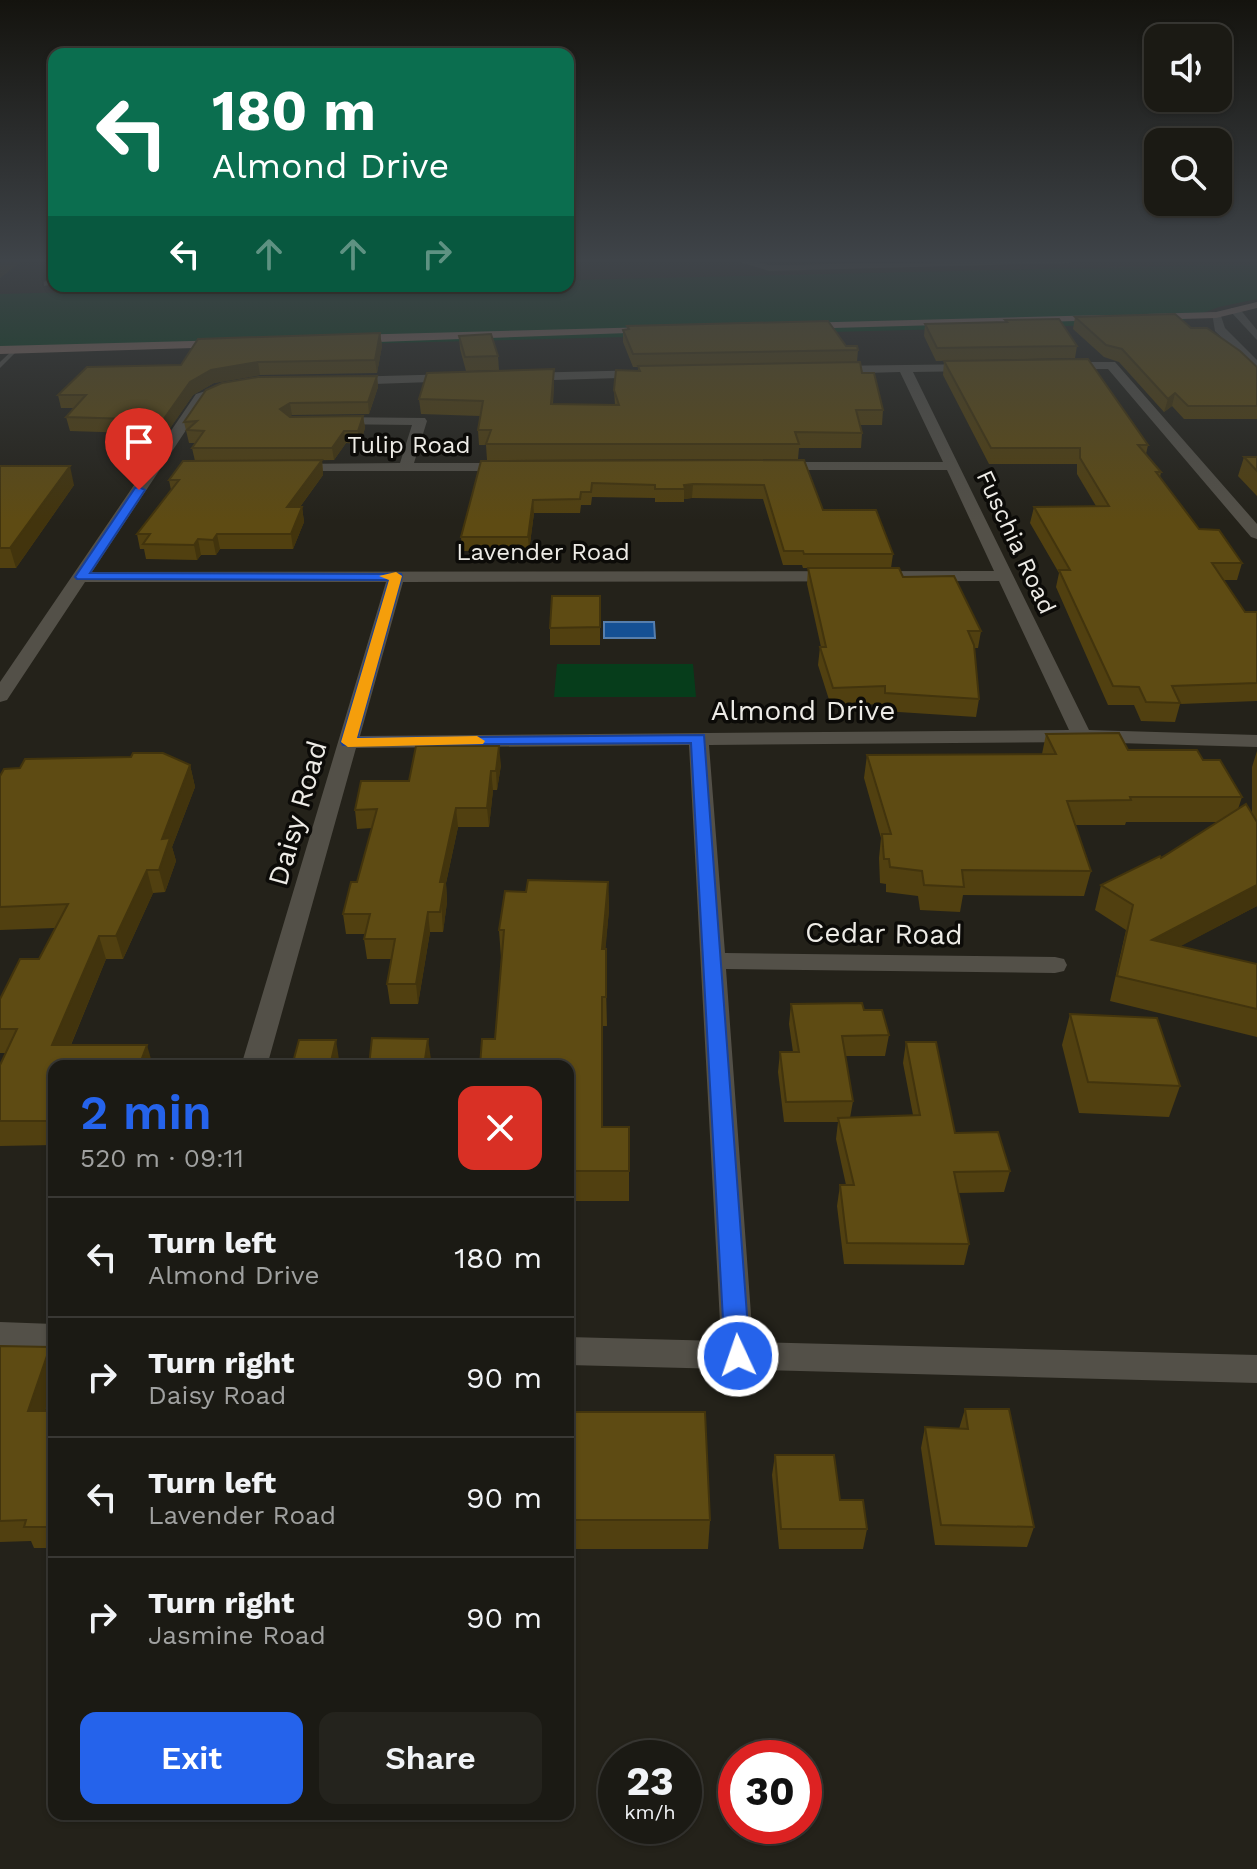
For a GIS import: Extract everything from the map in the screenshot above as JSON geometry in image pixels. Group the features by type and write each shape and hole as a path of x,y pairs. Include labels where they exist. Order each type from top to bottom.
{"street":[{"path":"0,350 82,347"},
{"path":"1237,347 1257,367"},
{"path":"1042,365 1103,364 1113,367 1257,534"},
{"path":"811,371 997,366"},
{"name":"Fuschia Road","path":"905,369 1082,736"},
{"path":"512,377 669,374"},
{"path":"323,381 465,378"},
{"path":"0,696 162,468 201,397 220,389 247,384"},
{"path":"318,422 420,421 406,467"},
{"path":"765,466 953,466"},
{"name":"Tulip Road","path":"280,468 531,467"},
{"name":"Daisy Road","path":"256,1060 396,576"},
{"name":"Lavender Road","path":"82,577 1005,576"},
{"name":"Almond Drive","path":"348,742 1082,736 1257,741"},
{"path":"699,739 738,1356"},
{"name":"Cedar Road","path":"713,961 1055,965"},
{"path":"0,1336 48,1338"},
{"path":"574,1351 1257,1369"}],"lane":[{"path":"0,366 16,349"}],"green space":[{"path":"0,347 205,347 0,349"},
{"path":"557,664 693,664 696,697 554,697"}],"water":[{"path":"604,622 654,622 655,638 604,638"}],"building":[{"path":"193,347 377,347 375,360 258,362 211,370 190,382 163,420 66,417 86,395 58,395 87,367 181,365"},
{"path":"462,347 495,347 498,356 465,357"},
{"path":"630,347 857,347 858,350 633,354"},
{"path":"1115,347 1235,347 1257,367 1257,406 1188,406 1175,393 1168,399 1122,349"},
{"path":"1088,359 1148,445 1138,445 1161,472 1156,472 1199,529 1219,530 1242,563 1212,563 1245,612 1257,612 1257,683 1172,686 1180,703 1146,702 1139,687 1113,686 1059,570 1070,570 1034,507 1109,506 1080,458 1080,448 991,448 944,361"},
{"path":"860,362 862,373 874,373 883,410 856,410 862,433 795,432 799,444 486,444 491,430 478,430 483,401 419,399 427,373 554,369 551,404 619,405 614,390 616,370 640,371 638,366"},
{"path":"377,376 368,402 290,403 280,409 290,417 363,416 358,431 344,431 332,448 192,448 204,431 187,430 197,421 184,422 206,390 222,383 258,377"},
{"path":"1244,457 1257,457 1257,471"},
{"path":"322,460 287,507 302,507 291,534 217,534 213,540 198,539 194,545 143,544 150,534 137,534 179,480 169,480 183,461"},
{"path":"804,460 823,510 876,510 893,554 804,554 803,551 784,551 764,485 693,484 684,485 685,489 655,489 655,485 592,483 591,492 581,492 580,499 533,500 528,537 461,537 481,461"},
{"path":"0,466 70,466 10,548 0,548"},
{"path":"808,568 899,568 903,577 954,576 981,631 968,631 974,645 979,699 885,693 885,686 833,688 820,647 826,647"},
{"path":"552,596 600,596 600,627 550,628"},
{"path":"1119,733 1128,750 1197,750 1203,760 1220,760 1242,797 1130,797 1131,800 1067,801 1091,871 962,870 964,887 924,885 922,871 890,867 889,859 884,859 882,834 891,834 867,755 1056,754 1046,734"},
{"path":"416,746 499,746 496,771 491,771 487,808 456,808 440,882 445,882 440,912 428,912 416,984 387,984 395,939 364,939 370,914 343,914 351,882 357,882 377,809 355,810 361,781 409,781"},
{"path":"133,753 163,753 190,765 162,839 170,838 159,870 147,870 116,936 99,936 52,1045 147,1045 141,1060 48,1060 48,1121 0,1121 0,1065 17,1029 0,1029 0,999 20,959 39,959 68,904 0,907 0,776 4,769 20,768 25,759 131,757"},
{"path":"1246,804 1257,822 1257,885 1152,940 1257,964 1257,1009 1117,976 1133,905 1101,885 1161,858"},
{"path":"528,880 608,882 602,949 606,949 606,997 602,997 602,1127 629,1127 629,1171 574,1171 574,1060 480,1060 482,1039 495,1039 504,930 499,930 505,891 526,892"},
{"path":"862,1003 864,1010 882,1010 889,1035 842,1036 853,1101 786,1102 780,1052 799,1052 791,1004"},
{"path":"1070,1014 1157,1018 1180,1086 1088,1082"},
{"path":"372,1038 428,1039 425,1060 370,1060"},
{"path":"299,1040 336,1040 331,1060 294,1060"},
{"path":"906,1042 936,1042 955,1133 998,1132 1010,1171 954,1172 969,1244 847,1243 840,1185 854,1185 838,1118 920,1115"},
{"path":"0,1346 48,1347 28,1411 48,1411 48,1527 24,1527 26,1520 0,1521"},
{"path":"965,1409 1009,1409 1034,1527 941,1525 925,1427 968,1429"},
{"path":"574,1412 705,1412 710,1520 574,1520"},
{"path":"775,1455 834,1455 840,1500 863,1500 867,1529 781,1529"}],"slow traffic":[{"path":"386,576 396,576 348,742 477,741"}],"route":[{"path":"139,490 82,577 396,576 348,742 699,739 738,1356"}]}
